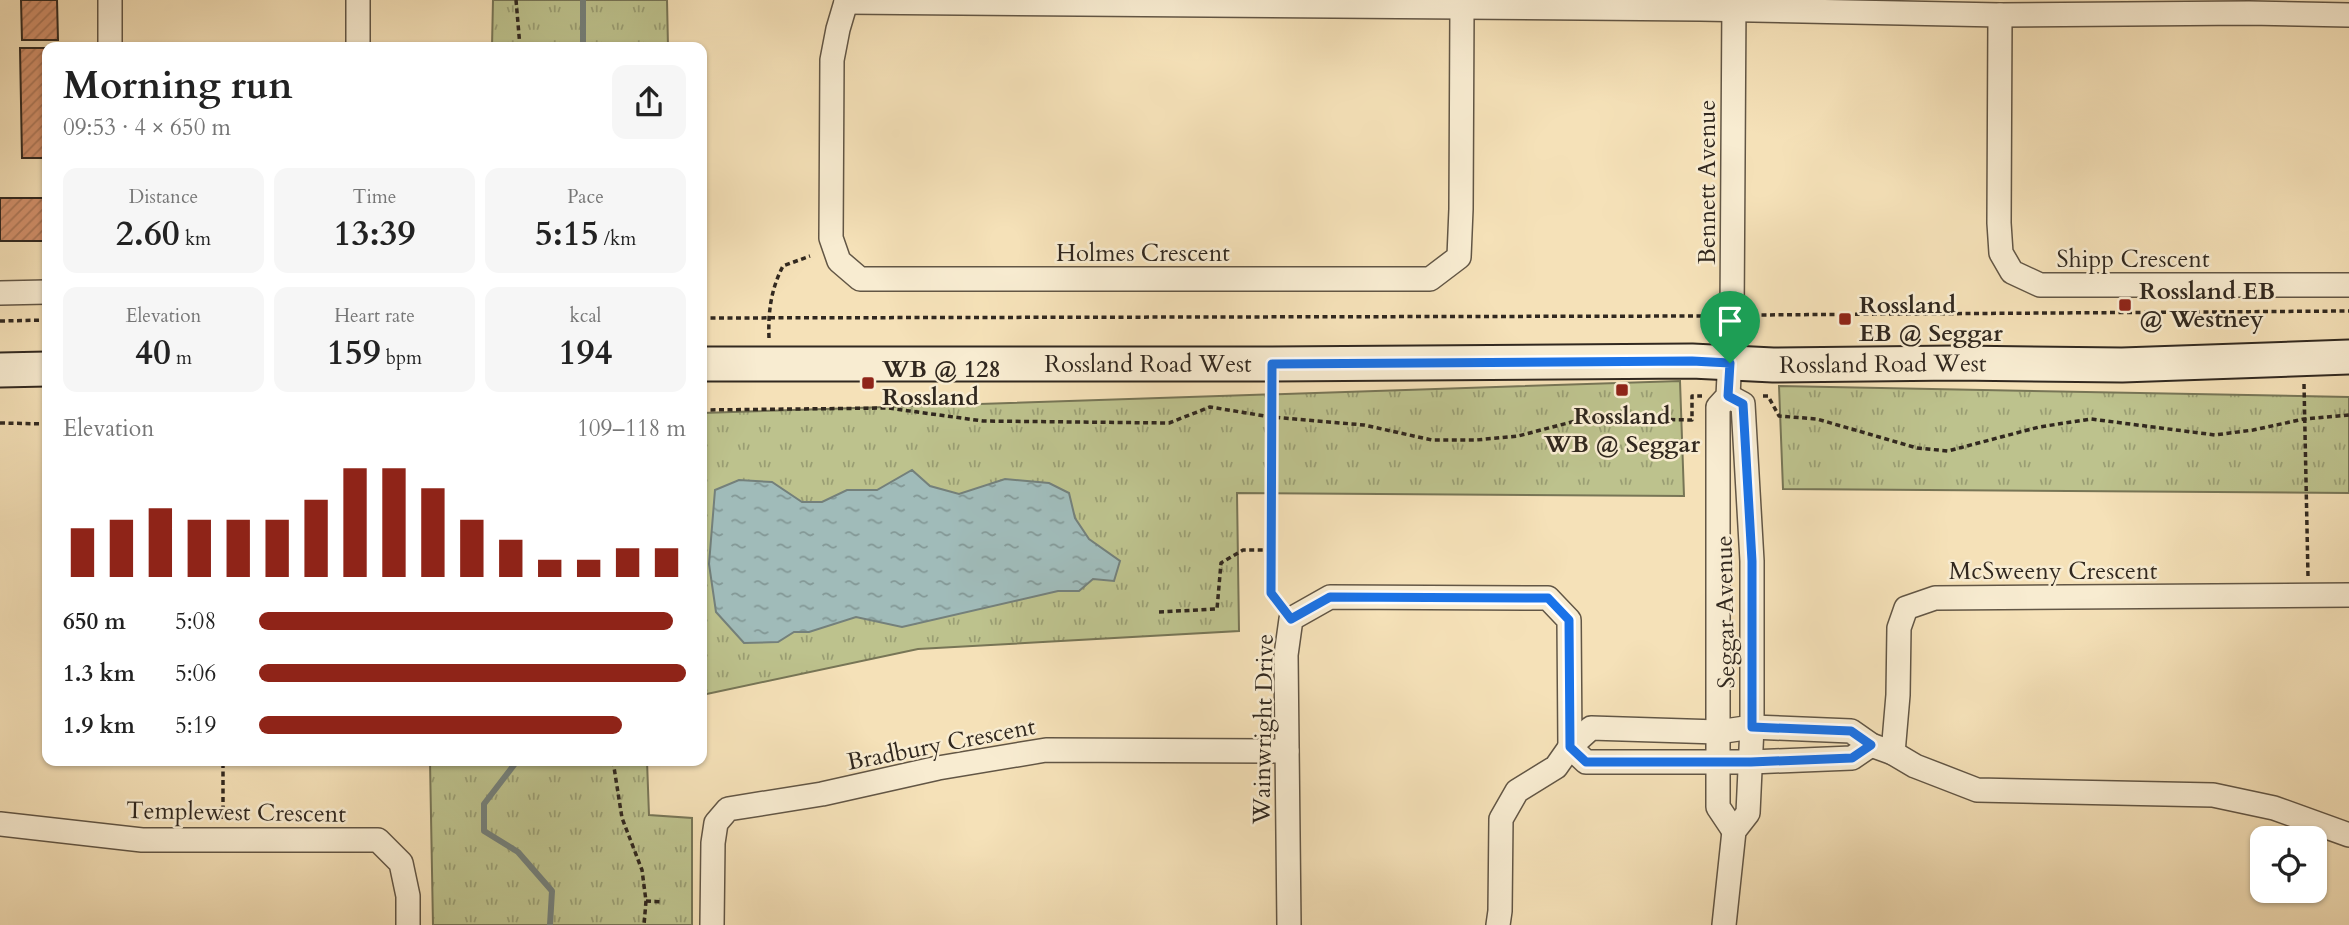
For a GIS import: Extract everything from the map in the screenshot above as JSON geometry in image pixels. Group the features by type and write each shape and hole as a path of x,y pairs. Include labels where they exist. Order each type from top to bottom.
{"main road":[{"name":"Rossland Road West","path":"707,364 1692,361 2122,365 2349,357"},
{"path":"0,370 42,369"}],"street":[{"path":"110,0 110,42"},
{"path":"358,0 358,42"},
{"path":"846,1 1462,8 1734,5 2000,15 2249,6 2349,15"},
{"name":"Holmes Crescent","path":"846,1 832,61 831,238 839,261 860,279 1430,279 1458,257 1461,209 1462,8"},
{"name":"Bennett Avenue","path":"1730,363 1734,5"},
{"name":"Shipp Crescent","path":"2000,15 1999,223 2001,253 2012,272 2040,285 2349,285"},
{"path":"0,293 42,292"},
{"name":"Seggar Avenue","path":"1730,363 1728,396 1718,407 1718,807 1734,831"},
{"name":"Seggar Avenue","path":"1724,925 1734,831 1748,813 1752,727 1752,561 1743,404 1728,396"},
{"name":"McSweeny Crescent","path":"1893,753 1898,695 1899,628 1906,608 1935,598 2349,595"},
{"name":"Wainwright Drive","path":"1289,925 1286,655 1291,619 1330,597 1548,598 1569,620 1570,747"},
{"path":"1497,925 1500,911 1501,818 1517,791 1556,766 1570,747 1591,728 1718,732 1752,727 1851,731 1871,745 1893,753 1915,766 1977,790 2213,794 2274,808 2349,835"},
{"path":"1570,747 1586,762 1751,762 1852,758 1871,745"},
{"name":"Bradbury Crescent","path":"712,925 713,843 716,823 728,809 822,794 938,768 1046,750 1287,751"},
{"name":"Templewest Crescent","path":"0,824 142,840 378,840 401,863 408,896 408,925"}],"path":[{"path":"516,0 520,42"},
{"path":"769,365 768,318 774,284 783,266 810,256"},
{"path":"707,318 2349,311"},
{"path":"0,321 42,320"},
{"path":"2303,358 2308,596"},
{"path":"1272,364 1271,593 1291,619"},
{"path":"707,410 888,408 983,421 1169,423 1210,407 1271,417 1364,425 1432,440 1476,440 1518,436 1587,418 1692,420 1692,396 1768,396 1779,416 1817,419 1917,448 1948,452 2039,427 2091,419 2215,435 2304,419 2349,415"},
{"path":"0,423 42,424"},
{"path":"1159,612 1217,609 1221,563 1243,550 1273,550"},
{"path":"223,766 224,839"},
{"path":"614,766 622,818 642,870 646,901 643,925"},
{"path":"646,901 663,902"}],"green space":[{"path":"493,0 667,0 668,42 492,42"},
{"path":"1680,381 1684,496 1237,493 1239,631 918,649 707,694 707,413"},
{"path":"1779,386 2349,397 2349,493 1783,489"},
{"path":"430,766 647,766 649,815 692,818 692,925 433,925"}],"water":[{"path":"912,470 930,486 959,494 1005,479 1049,483 1069,493 1075,518 1089,539 1120,561 1114,581 1093,579 1079,591 1058,591 902,627 856,617 809,632 794,632 778,642 744,643 716,612 709,564 715,490 739,480 772,482 802,502 822,502 847,490 877,490"}],"building":[{"path":"21,0 57,0 58,40 22,40"},
{"path":"20,48 42,48 42,158 22,158"},
{"path":"0,198 42,198 42,241 0,241"}],"waterway":[{"path":"583,0 583,42"},
{"path":"513,766 484,804 484,831 518,852 552,891 550,925"}],"place":[{"name":"Rossland EB @ Westney","path":"2125,305"},
{"name":"Rossland EB @ Seggar","path":"1845,319"},
{"name":"WB @ 128 Rossland","path":"868,383"},
{"name":"Rossland WB @ Seggar","path":"1622,390"}],"route":[{"path":"1730,363 1728,396 1743,404 1752,561 1752,727 1851,731 1871,745 1852,758 1751,762 1586,762 1570,747 1569,620 1548,598 1330,597 1291,619 1271,593 1272,364 1730,363"}]}
